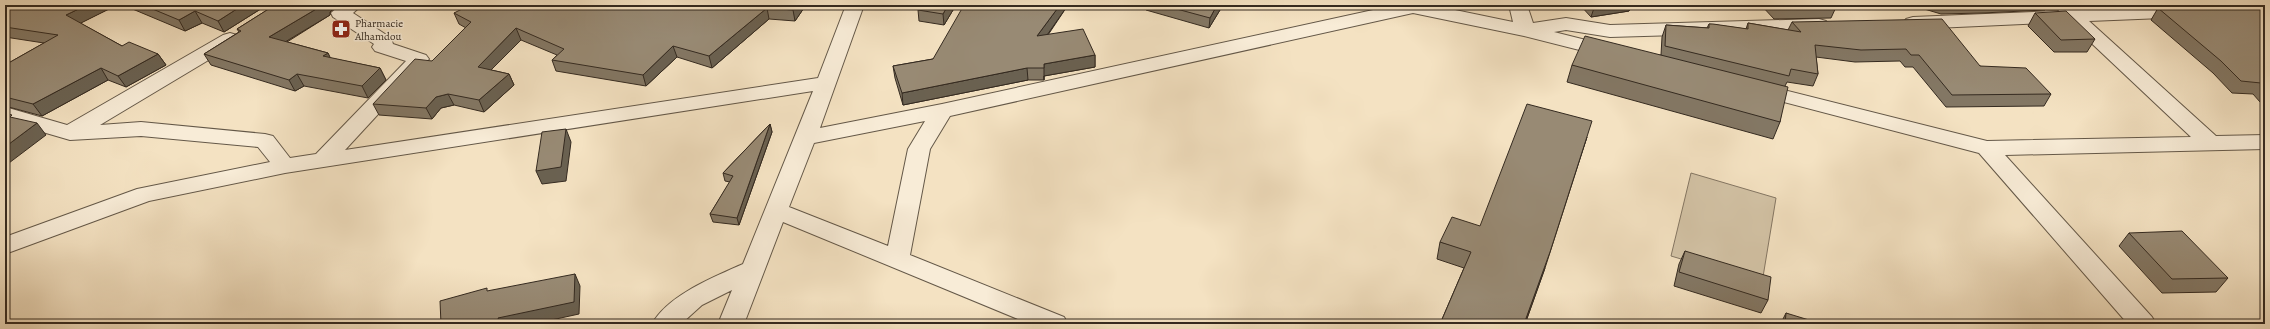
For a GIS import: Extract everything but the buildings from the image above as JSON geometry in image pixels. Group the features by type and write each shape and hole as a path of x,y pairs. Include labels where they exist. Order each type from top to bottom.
{"street":[{"path":"323,160 420,59 382,47 384,42 340,12 353,5"},
{"path":"731,324 751,270 805,138 855,5"},
{"path":"1518,5 1525,30"},
{"path":"1935,5 1947,22"},
{"path":"805,138 942,111 1413,7 1525,30 1626,56"},
{"path":"2069,10 2212,144"},
{"path":"1892,23 1947,22 2069,10 2201,10"},
{"path":"1525,30 1566,24 1610,31 1837,25"},
{"path":"70,133 245,29"},
{"path":"5,246 145,194 285,166 826,83"},
{"path":"1741,85 1988,148 2265,142"},
{"path":"897,259 919,149 942,111"},
{"path":"5,114 70,133 141,129 265,141 285,166"},
{"path":"1988,148 2143,324"},
{"path":"776,210 1055,324"},
{"path":"665,324 693,299 751,270"}],"shaded area":[{"path":"1691,173 1776,198 1762,283 1671,256"}],"place":[{"name":"Pharmacie Alhamdou","path":"341,29"}]}
